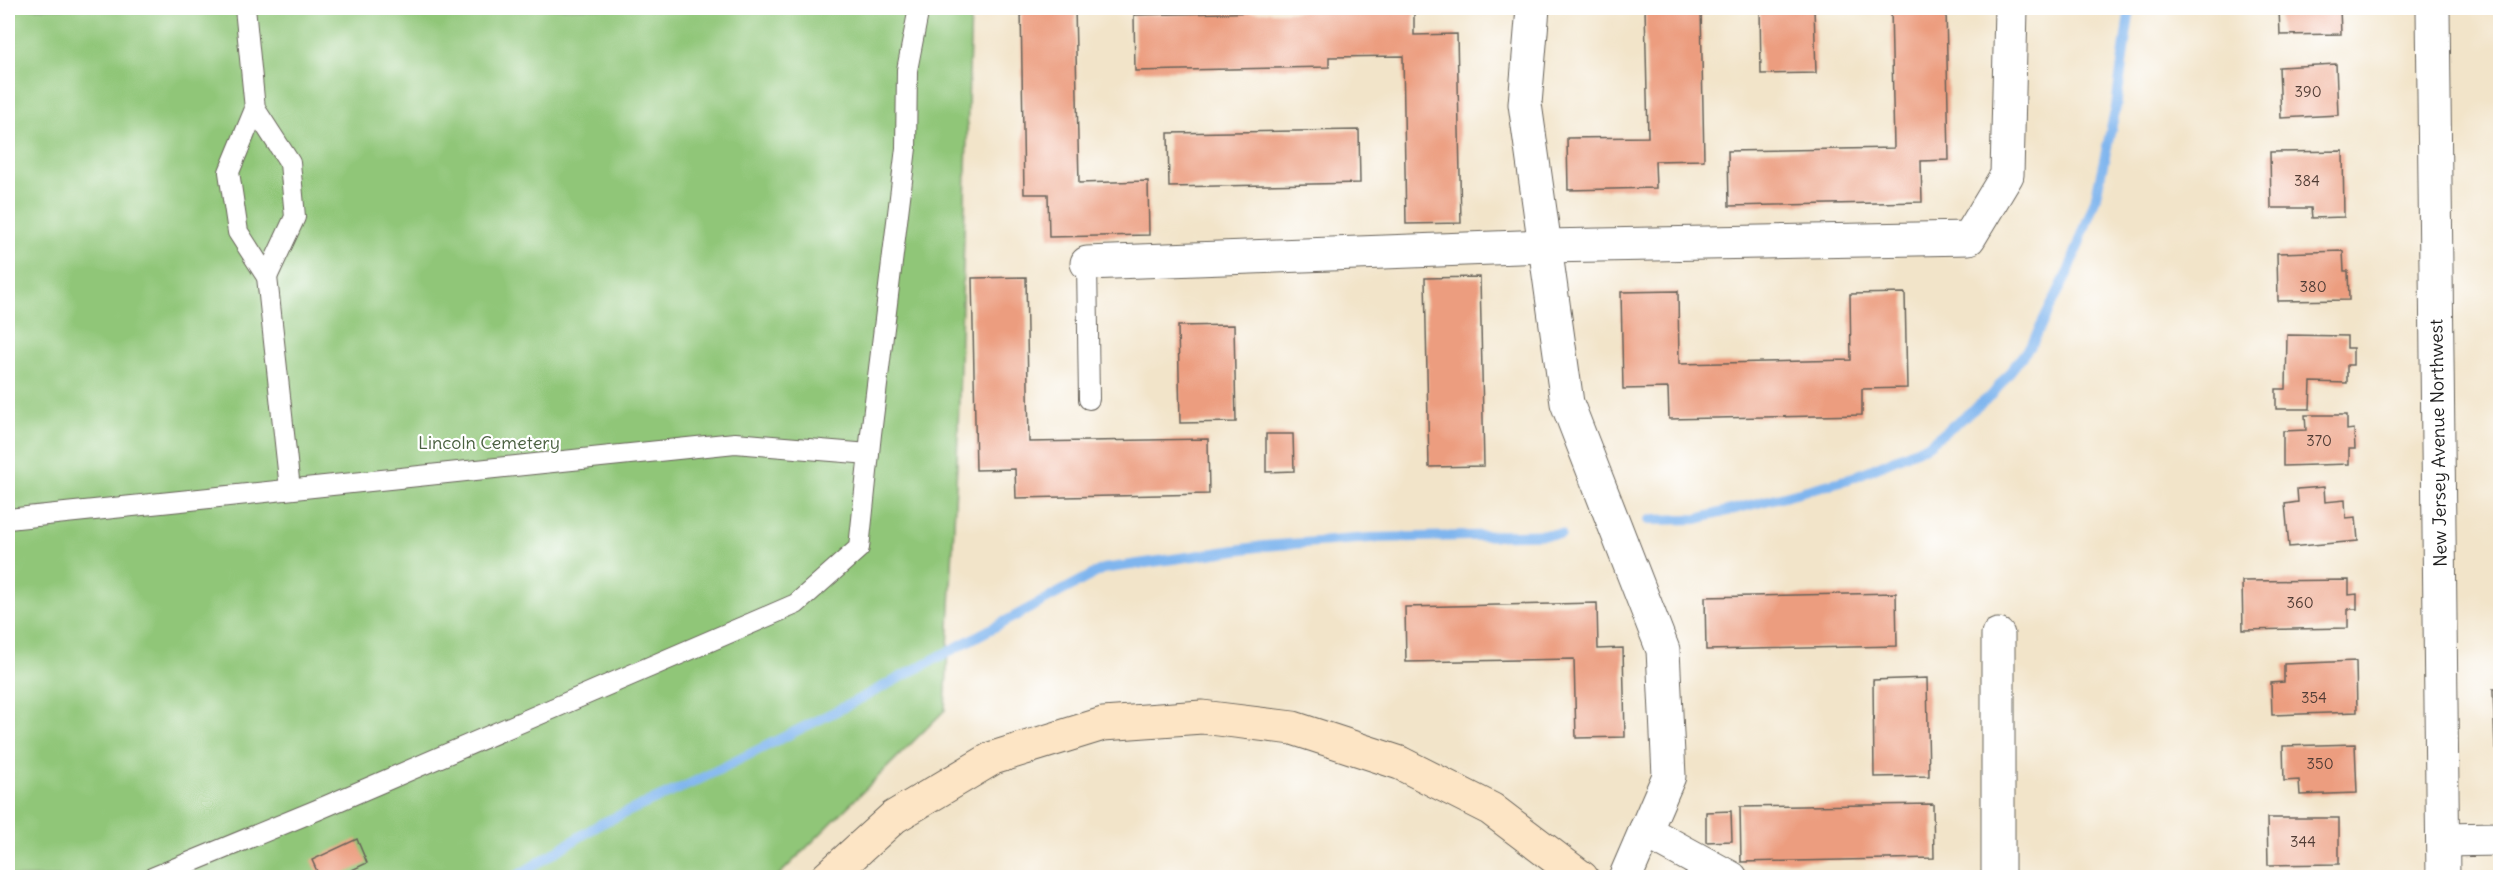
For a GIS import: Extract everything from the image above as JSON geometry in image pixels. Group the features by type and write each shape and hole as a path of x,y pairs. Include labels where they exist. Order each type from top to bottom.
{"main road":[{"path":"827,878 894,818 993,758 1103,724 1202,717 1293,728 1400,763 1491,809 1582,878"}],"street":[{"path":"1533,8 1525,104 1567,403 1663,651 1669,776 1625,878"},
{"path":"1087,263 1545,246 1970,237 2007,176 2011,8"},
{"name":"New Jersey Avenue Northwest","path":"2433,8 2443,878"},
{"path":"1998,635 1998,878"},
{"path":"1645,831 1731,878"},
{"path":"2443,840 2500,839"}],"lane":[{"path":"245,8 255,109 290,163 296,217 267,277"},
{"path":"152,878 317,810 796,604 860,548 906,148 907,70 920,8"},
{"path":"255,109 229,172 238,232 267,277 290,489"},
{"path":"1087,263 1089,399"},
{"path":"8,519 735,443 869,454"}],"green space":[{"name":"Lincoln Cemetery","path":"8,8 971,8 957,463 945,710 777,877 8,877"}],"building":[{"path":"1021,8 1075,8 1079,183 1148,181 1149,235 1049,237 1048,194 1024,194"},
{"path":"1317,8 1414,8 1414,35 1457,34 1461,223 1406,224 1403,56 1329,57 1329,67 1135,71 1134,15 1317,11"},
{"path":"1479,8 1493,8 1493,13 1479,14"},
{"path":"1645,8 1701,8 1704,160 1655,161 1656,188 1568,190 1567,138 1648,137"},
{"path":"1760,8 1814,8 1816,73 1761,74"},
{"path":"1891,8 1946,8 1949,160 1921,161 1922,202 1729,206 1728,151 1894,148"},
{"path":"2279,8 2340,8 2341,34 2280,35"},
{"path":"2336,64 2338,115 2281,118 2279,67"},
{"path":"1359,130 1360,183 1169,187 1168,133"},
{"path":"2343,151 2344,217 2312,218 2311,208 2271,208 2270,152"},
{"path":"2343,251 2344,271 2348,271 2349,300 2278,301 2277,253"},
{"path":"1026,277 1029,442 1208,439 1209,494 1016,498 1015,469 976,470 972,278"},
{"path":"1480,277 1484,466 1429,467 1425,278"},
{"path":"1678,291 1679,364 1851,360 1850,294 1905,293 1907,388 1862,389 1862,415 1669,419 1668,388 1623,389 1621,292"},
{"path":"1234,325 1236,422 1180,423 1178,326"},
{"path":"2287,335 2347,336 2347,348 2353,348 2353,365 2347,365 2347,383 2311,382 2310,409 2276,409 2276,389 2286,389"},
{"path":"2305,415 2347,415 2347,430 2354,429 2355,449 2349,449 2349,464 2283,466 2283,431 2306,430"},
{"path":"1266,434 1293,434 1294,471 1266,472"},
{"path":"2324,487 2325,502 2345,500 2346,518 2356,517 2358,541 2289,547 2285,504 2298,502 2297,489"},
{"path":"2349,580 2349,595 2357,594 2357,609 2348,609 2348,628 2243,630 2242,581"},
{"path":"1896,593 1897,646 1706,650 1705,597"},
{"path":"1597,603 1598,649 1623,648 1625,737 1576,738 1574,659 1406,662 1405,607"},
{"path":"2356,661 2357,712 2272,715 2271,683 2284,682 2284,664"},
{"path":"1927,678 1929,776 1874,777 1873,680"},
{"path":"2493,689 2500,689 2500,749 2495,749"},
{"path":"2355,744 2357,793 2300,795 2299,780 2284,781 2283,746"},
{"path":"1933,804 1934,858 1741,862 1740,807"},
{"path":"1731,811 1732,841 1706,842 1706,812"},
{"path":"2267,818 2339,818 2339,864 2268,865"},
{"path":"357,839 367,863 335,878 320,878 312,860"}],"waterway":[{"path":"1649,520 1697,519 1849,479 1928,445 1992,395 2033,342 2069,270 2095,200 2116,107 2130,8"},
{"path":"514,878 600,824 692,783 854,702 1103,569 1264,546 1370,538 1561,534"}]}
